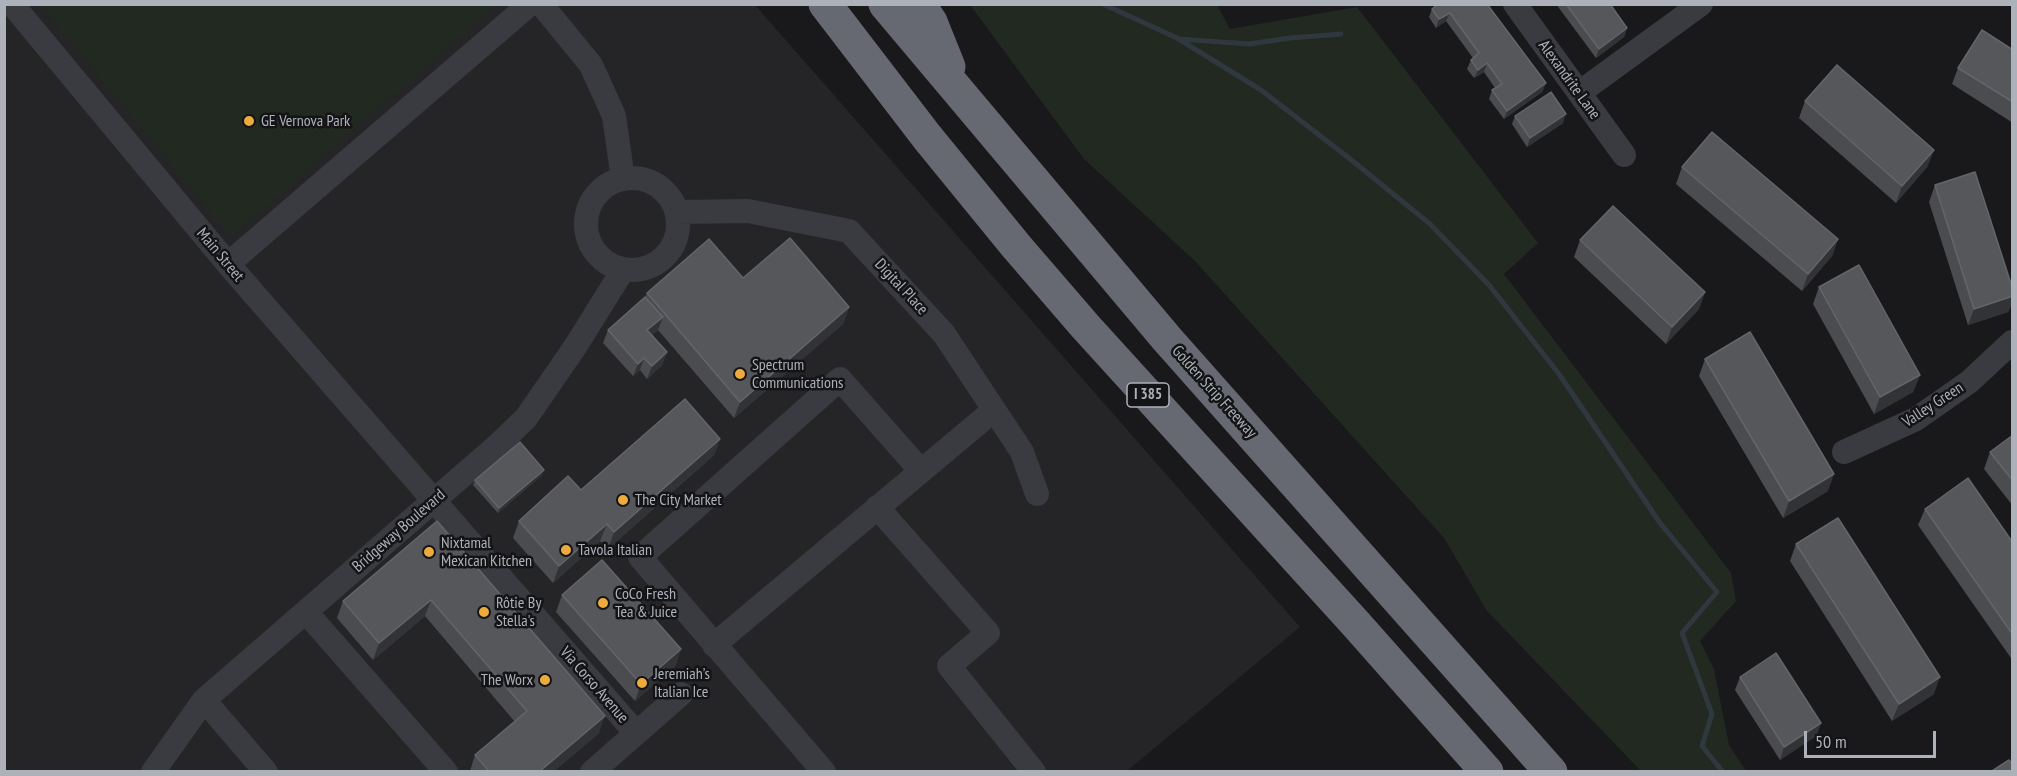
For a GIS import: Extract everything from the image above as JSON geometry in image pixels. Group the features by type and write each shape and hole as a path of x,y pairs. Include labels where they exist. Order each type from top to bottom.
{"highway":[{"name":"I 385","path":"825,4 927,137 1085,326 1487,771"},
{"name":"Golden Strip Freeway","path":"885,4 1167,339 1551,771"},
{"path":"919,4 931,22 960,94"}],"street":[{"name":"Main Street","path":"12,4 228,264 433,501"},
{"path":"228,264 530,4"},
{"path":"542,4 591,65 615,116 623,179"},
{"name":"Alexandrite Lane","path":"1515,4 1624,155"},
{"path":"1579,93 1701,4"},
{"path":"623,179 651,182 667,195 677,212 678,228 674,243 666,256 653,266 638,270 622,270 608,264 596,254 589,240 586,224 589,209 597,195 609,185 623,179"},
{"name":"Digital Place","path":"677,212 748,211 849,231 944,334 1022,452 1037,494"},
{"name":"Bridgeway Boulevard","path":"153,771 204,700 526,418 575,347 622,270"},
{"name":"Valley Green","path":"1844,452 1916,419 1969,382 2013,342"},
{"path":"824,771 640,557 840,379 921,471"},
{"path":"714,645 994,410"},
{"name":"Via Corso Avenue","path":"433,501 636,733"},
{"path":"878,507 988,633 949,666 1034,771"},
{"path":"306,612 446,771"},
{"path":"592,771 681,694"},
{"path":"204,700 266,771"}],"shaded area":[{"path":"5,5 755,5 1300,627 1127,771 5,772"},
{"name":"GE Vernova Park","path":"40,5 496,5 231,237"},
{"path":"970,5 1217,5 1230,29 1357,7 1538,243 1504,274 1731,573 1736,601 1700,641 1714,669 1729,745 1746,771 1641,771 1487,611 1444,538 1195,261 1084,159"}],"building":[{"path":"1438,4 1487,4 1546,83 1507,111 1492,90 1502,84 1487,63 1478,70 1471,60 1479,53 1450,13 1439,19 1432,9"},
{"path":"1566,4 1610,4 1627,28 1599,49"},
{"path":"1982,30 2013,50 2013,102 1958,68"},
{"path":"1837,65 1934,150 1902,186 1805,101"},
{"path":"1551,92 1566,114 1530,138 1515,116"},
{"path":"1712,132 1838,239 1808,274 1682,167"},
{"path":"1975,172 2013,296 1974,309 1935,185"},
{"path":"1613,206 1705,292 1672,327 1580,240"},
{"name":"Spectrum Communications","path":"790,238 849,307 740,402 647,293 709,239 743,278"},
{"path":"1859,265 1920,375 1880,397 1819,287"},
{"path":"645,297 663,317 647,330 667,352 652,366 644,358 638,364 608,330"},
{"path":"1750,332 1834,474 1789,501 1705,359"},
{"name":"The City Market","path":"685,399 720,439 614,532 607,524 559,566 519,521 568,476 581,490"},
{"path":"2013,435 2013,481 1990,452"},
{"path":"520,442 544,470 499,508 475,480"},
{"path":"1968,478 2013,543 2013,635 1925,509"},
{"path":"1838,518 1940,677 1899,704 1796,544"},
{"path":"437,521 605,716 540,771 489,771 475,755 527,711 431,600 379,643 343,601"},
{"path":"602,560 681,649 641,684 562,595"},
{"path":"1776,653 1821,723 1784,747 1740,677"},
{"path":"2009,760 2013,765 2013,771 1992,771"}],"waterway":[{"path":"1103,4 1177,38 1261,90 1430,224 1489,285 1559,374 1660,523 1717,592 1682,633 1712,714 1702,746 1723,772"},
{"path":"1179,39 1249,44 1341,34"}],"place":[{"name":"GE Vernova Park","path":"249,121"},
{"name":"Spectrum Communications","path":"740,374"},
{"name":"The City Market","path":"623,500"},
{"name":"Tavola Italian","path":"566,550"},
{"name":"Nixtamal Mexican Kitchen","path":"429,552"},
{"name":"CoCo Fresh Tea & Juice","path":"603,603"},
{"name":"Rôtie By Stella's","path":"484,612"},
{"name":"The Worx","path":"545,680"},
{"name":"Jeremiah’s Italian Ice","path":"642,683"}]}
